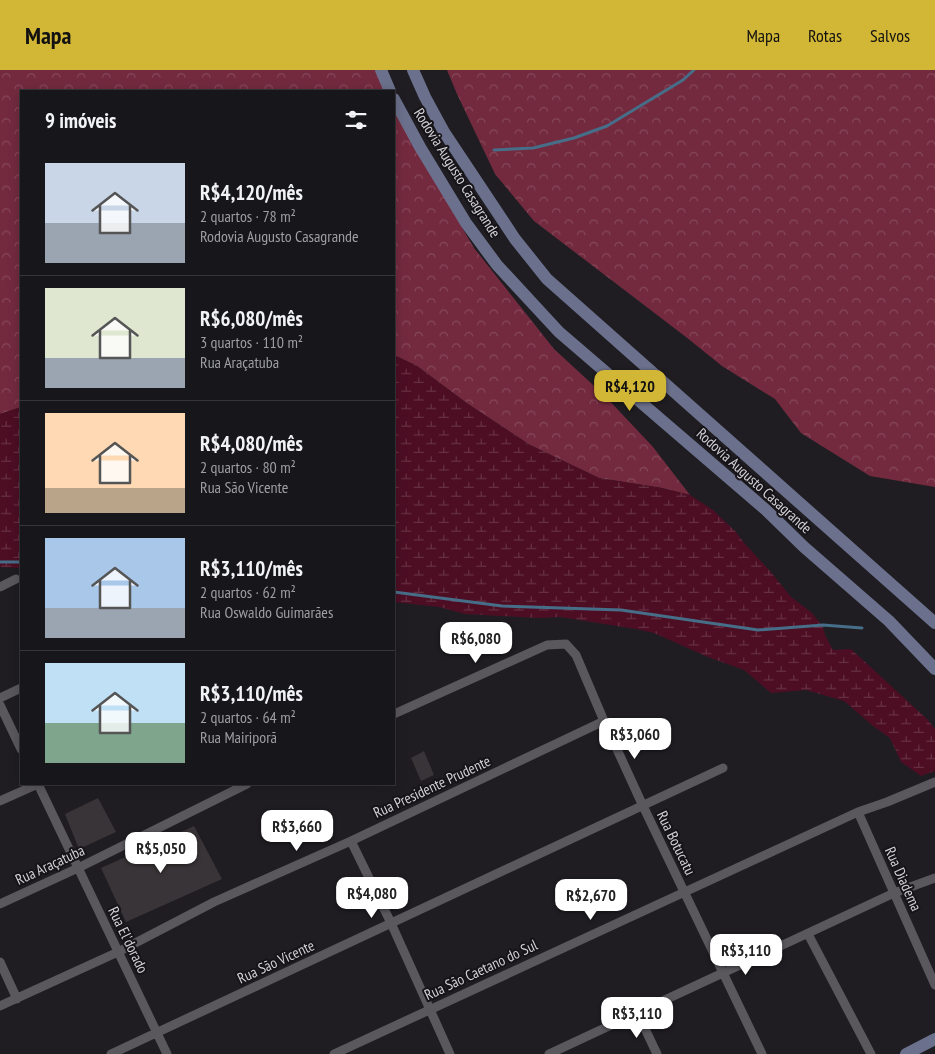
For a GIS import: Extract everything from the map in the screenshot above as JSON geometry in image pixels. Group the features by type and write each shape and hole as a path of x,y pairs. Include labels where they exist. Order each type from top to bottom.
{"main road":[{"path":"381,70 390,90"},
{"name":"Rodovia Augusto Casagrande","path":"413,70 444,132 515,239 547,279 935,623"},
{"name":"Rodovia Augusto Casagrande","path":"395,101 420,147 466,223 497,265 559,332 766,510 804,547 889,621 935,669"},
{"path":"906,1054 935,1039"}],"street":[{"path":"0,587 16,579"},
{"name":"Rua Botucatu","path":"395,714 547,644 566,644 576,655 604,722 643,806 762,1054"},
{"path":"0,698 20,688"},
{"path":"0,705 20,748"},
{"name":"Rua Presidente Prudente","path":"0,1006 118,952 214,902 351,841 604,722"},
{"name":"Rua São Vicente","path":"111,1054 723,768"},
{"name":"Rua São Caetano do Sul","path":"334,1054 858,812 935,782"},
{"path":"0,801 36,785"},
{"name":"Rua El'dorado","path":"38,785 167,1054"},
{"name":"Rua Araçatuba","path":"0,904 78,868 245,785"},
{"name":"Rua Diadema","path":"858,812 894,893 931,967 935,985"},
{"path":"351,841 391,923 450,1054"},
{"path":"549,1054 894,893 935,878"},
{"path":"808,934 871,1054"},
{"path":"0,962 18,999"},
{"path":"638,1014 657,1054"}],"green space":[{"path":"0,70 377,70 385,90 20,90 20,407 0,414"},
{"path":"447,70 935,70 935,487 870,476 801,433 775,399 722,366 534,221 495,174"},
{"path":"395,113 474,248 554,349 604,395 653,447 690,495 662,488 599,478 530,445 468,404 417,366 395,355"},
{"path":"395,355 417,366 468,404 530,445 599,478 662,488 690,495 713,510 736,532 791,597 812,613 823,627 833,650 851,649 928,720 935,729 935,771 921,776 901,762 890,738 844,701 806,690 771,693 744,670 708,657 654,633 560,617 538,618 465,614 439,607 395,602"},
{"path":"20,407 20,568 0,567 0,414"}],"building":[{"path":"424,751 434,775 421,781 411,758"},
{"path":"98,798 116,832 79,849 65,814"},
{"path":"194,826 222,879 126,922 101,868"}],"waterway":[{"path":"494,150 533,148 574,138 607,126 683,80 694,70"},
{"path":"0,562 20,562"},
{"path":"395,592 502,606 621,610 758,630 823,625 862,628"}]}
